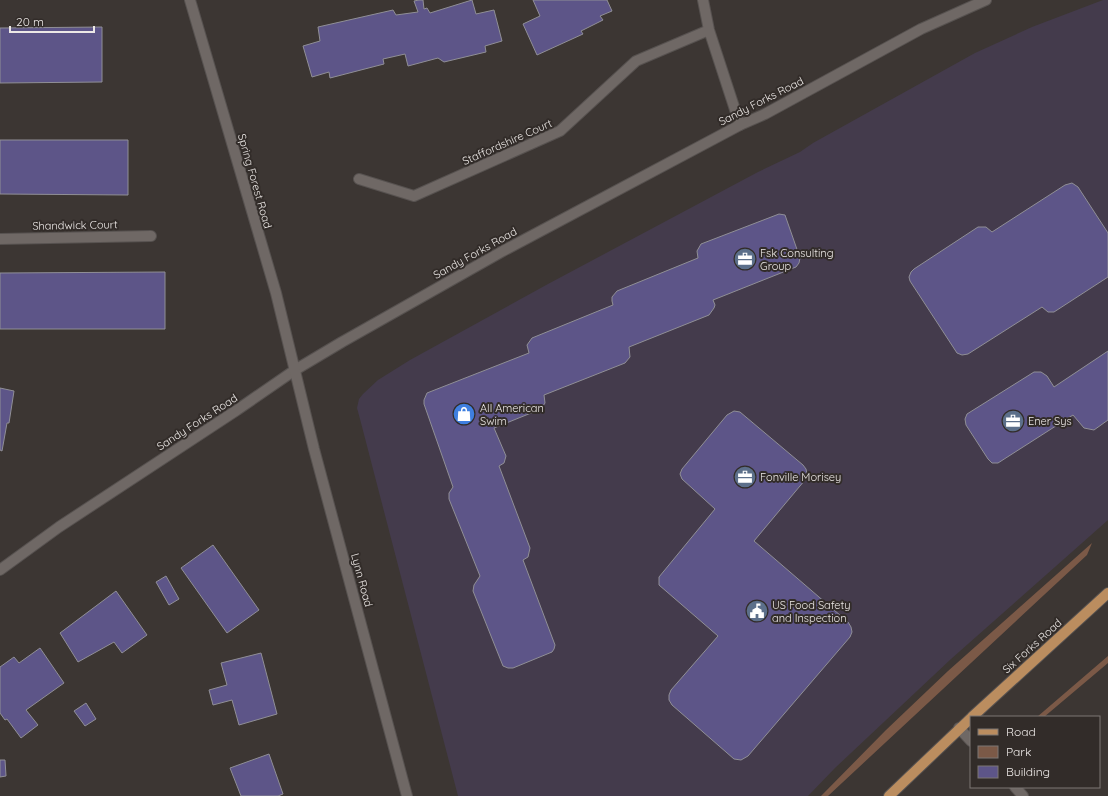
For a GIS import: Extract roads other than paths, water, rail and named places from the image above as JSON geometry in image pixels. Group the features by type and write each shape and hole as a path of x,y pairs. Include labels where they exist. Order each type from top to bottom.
{"main road":[{"name":"Six Forks Road","path":"972,716 1108,594"},
{"name":"Six Forks Road","path":"889,796 970,718"}],"street":[{"name":"Spring Forest Road","path":"190,0 276,293 295,370"},
{"path":"703,0 709,30 740,125"},
{"name":"Sandy Forks Road","path":"0,570 59,527 295,370 363,329 502,251 740,125 765,114 922,29 986,0"},
{"name":"Staffordshire Court","path":"359,179 414,196 560,131 636,61 709,30"},
{"name":"Shandwick Court","path":"0,239 150,236"},
{"name":"Lynn Road","path":"295,370 314,449 407,796"},
{"path":"959,728 970,740"},
{"path":"1016,788 1023,796"}],"place":[{"name":"Fsk Consulting Group","path":"745,259"},
{"name":"All American Swim","path":"464,414"},
{"name":"Ener Sys","path":"1013,421"},
{"name":"Fonville Morisey","path":"745,477"},
{"name":"US Food Safety and Inspection","path":"757,611"}]}
